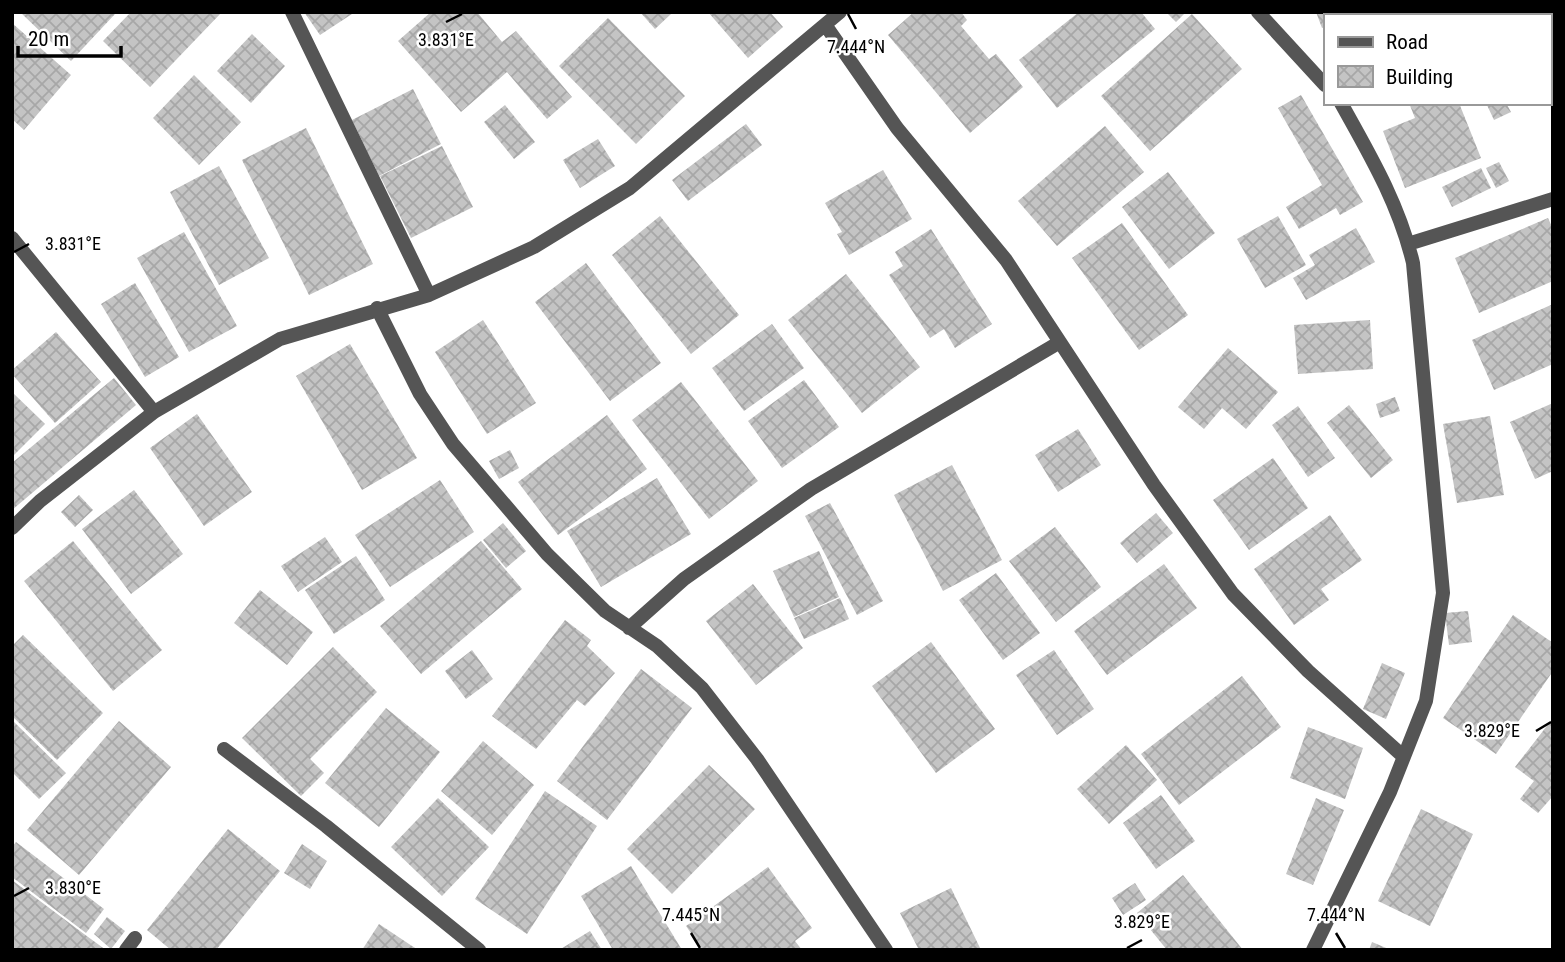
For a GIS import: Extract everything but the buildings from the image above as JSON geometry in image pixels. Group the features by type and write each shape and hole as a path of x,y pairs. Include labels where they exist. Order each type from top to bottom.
{"street":[{"path":"292,12 429,295"},
{"path":"12,528 40,501 154,412 280,339 377,308 429,295 534,247 630,188 840,12"},
{"path":"1258,12 1324,84"},
{"path":"826,26 897,128 1006,260 1154,485 1233,594 1308,671 1404,757"},
{"path":"1313,950 1390,792 1426,701 1443,593 1413,263 1384,180 1342,105"},
{"path":"1408,244 1553,199"},
{"path":"12,238 154,412"},
{"path":"377,308 420,394 453,444 547,554 605,611 657,646 702,688 757,759 886,950"},
{"path":"629,628 684,579 811,489 1060,342"},
{"path":"224,750 326,826 479,950"}]}
